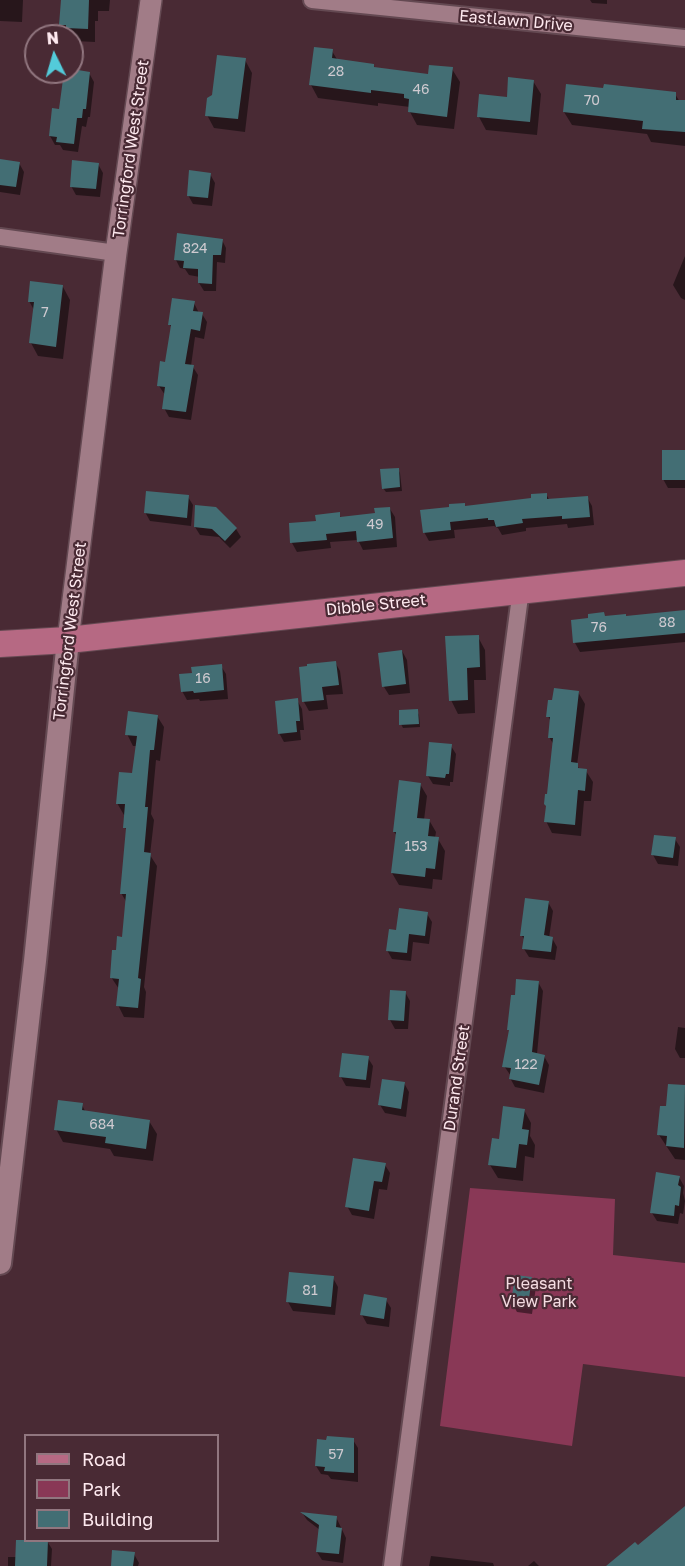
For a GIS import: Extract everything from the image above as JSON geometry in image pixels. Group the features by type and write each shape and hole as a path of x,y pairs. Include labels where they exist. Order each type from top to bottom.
{"main road":[{"name":"Dibble Street","path":"0,644 68,640 685,573"},
{"name":"Torringford West Street","path":"0,1263 7,1124 35,961 68,640"}],"street":[{"name":"Torringford West Street","path":"68,640 116,253 151,0"},
{"name":"Eastlawn Drive","path":"312,0 426,6 685,38"},
{"path":"0,237 116,253"},
{"name":"Durand Street","path":"392,1566 521,589"}],"green space":[{"name":"Pleasant View Park","path":"470,1188 615,1199 613,1255 685,1263 685,1377 583,1364 572,1446 440,1426"}],"building":[{"path":"61,0 89,0 88,29 84,29 84,24 59,24"},
{"path":"314,47 333,49 332,58 374,64 374,67 428,74 429,65 453,67 447,117 408,112 409,99 404,98 404,94 371,90 371,93 309,85"},
{"path":"217,55 246,58 238,119 205,116 207,98 212,95"},
{"path":"84,71 90,72 86,109 83,109 82,118 77,118 74,144 56,142 57,137 49,136 52,108 59,109 62,84 84,84"},
{"path":"508,77 534,80 530,122 477,117 479,94 507,97"},
{"path":"566,84 603,88 604,84 676,92 676,100 685,100 685,132 642,129 643,121 563,112"},
{"path":"0,159 20,162 16,187 0,185"},
{"path":"72,160 99,163 96,189 70,187"},
{"path":"189,170 211,173 208,198 187,196"},
{"path":"177,233 223,239 221,255 213,255 212,284 198,283 198,269 183,268 184,261 174,260"},
{"path":"30,281 63,285 56,347 29,343 34,302 28,302"},
{"path":"172,298 195,301 193,311 203,312 200,331 191,329 185,364 194,365 186,412 162,409 165,387 157,386 160,361 165,362 171,325 168,325"},
{"path":"662,450 685,450 685,480 662,480"},
{"path":"399,468 400,487 382,489 380,469"},
{"path":"146,491 189,495 187,518 144,513"},
{"path":"547,493 547,499 588,496 590,517 562,519 562,516 522,519 523,523 496,527 494,520 488,520 488,518 450,522 451,530 423,533 420,510 449,507 449,504 465,503 465,506 531,498 531,494"},
{"path":"195,505 216,507 237,528 225,541 212,529 194,527"},
{"path":"390,507 393,538 357,542 356,531 326,534 327,540 290,543 289,523 316,521 315,515 340,512 340,517 375,513 374,508"},
{"path":"685,610 685,633 573,643 571,620 588,618 588,614 604,612 605,616 626,614 626,616"},
{"path":"479,635 480,667 467,668 468,700 449,701 445,636"},
{"path":"402,650 406,684 382,687 378,653"},
{"path":"336,661 339,685 322,687 324,700 302,702 299,667"},
{"path":"222,664 224,690 181,692 179,674 192,673 191,667"},
{"path":"554,688 579,691 571,762 578,763 578,768 587,769 585,791 578,790 575,825 544,822 545,794 547,794 553,738 548,738 550,717 546,717 548,700 552,700"},
{"path":"298,698 300,721 296,721 297,732 278,734 275,701"},
{"path":"418,709 419,724 399,725 399,710"},
{"path":"128,711 158,715 154,750 150,750 145,807 148,807 144,852 151,853 138,978 141,979 138,1008 116,1006 119,979 110,978 112,950 116,950 117,936 122,937 126,894 120,894 126,828 123,828 125,804 116,804 119,772 132,773 137,736 125,735"},
{"path":"429,742 452,744 449,774 446,774 445,778 426,776"},
{"path":"399,780 421,783 417,818 430,819 428,836 439,837 435,869 426,868 425,877 391,873"},
{"path":"654,835 676,837 673,858 651,855"},
{"path":"525,898 549,901 544,935 553,937 551,952 522,949 524,936 520,936"},
{"path":"399,908 428,912 425,936 409,934 407,953 386,951 389,929 396,930"},
{"path":"516,979 539,981 532,1052 545,1055 539,1085 509,1079 511,1068 502,1067 509,1030 507,1030 511,995 515,995"},
{"path":"390,990 406,991 404,1021 388,1020"},
{"path":"342,1053 369,1056 366,1080 339,1077"},
{"path":"382,1079 405,1082 401,1109 378,1105"},
{"path":"668,1084 685,1085 684,1148 666,1146 667,1136 657,1135 660,1106 666,1106"},
{"path":"58,1100 83,1103 82,1110 150,1120 146,1149 105,1143 106,1137 54,1130"},
{"path":"503,1106 525,1109 522,1129 529,1130 527,1145 519,1144 516,1168 488,1165 492,1138 499,1139"},
{"path":"353,1158 386,1163 382,1182 374,1181 369,1211 345,1207"},
{"path":"656,1172 680,1176 679,1206 675,1205 674,1216 650,1213"},
{"path":"289,1272 334,1276 331,1307 286,1302"},
{"path":"515,1275 532,1277 528,1306 511,1303"},
{"path":"364,1294 387,1298 384,1319 360,1315"},
{"path":"327,1436 354,1438 354,1473 324,1471 325,1467 315,1466 317,1439 326,1440"},
{"path":"685,1506 685,1566 606,1566 635,1542 638,1545"},
{"path":"300,1512 337,1516 336,1527 342,1528 339,1554 316,1552 319,1525"},
{"path":"16,1540 48,1542 47,1566 15,1566"},
{"path":"112,1550 135,1552 133,1566 111,1566"}]}
